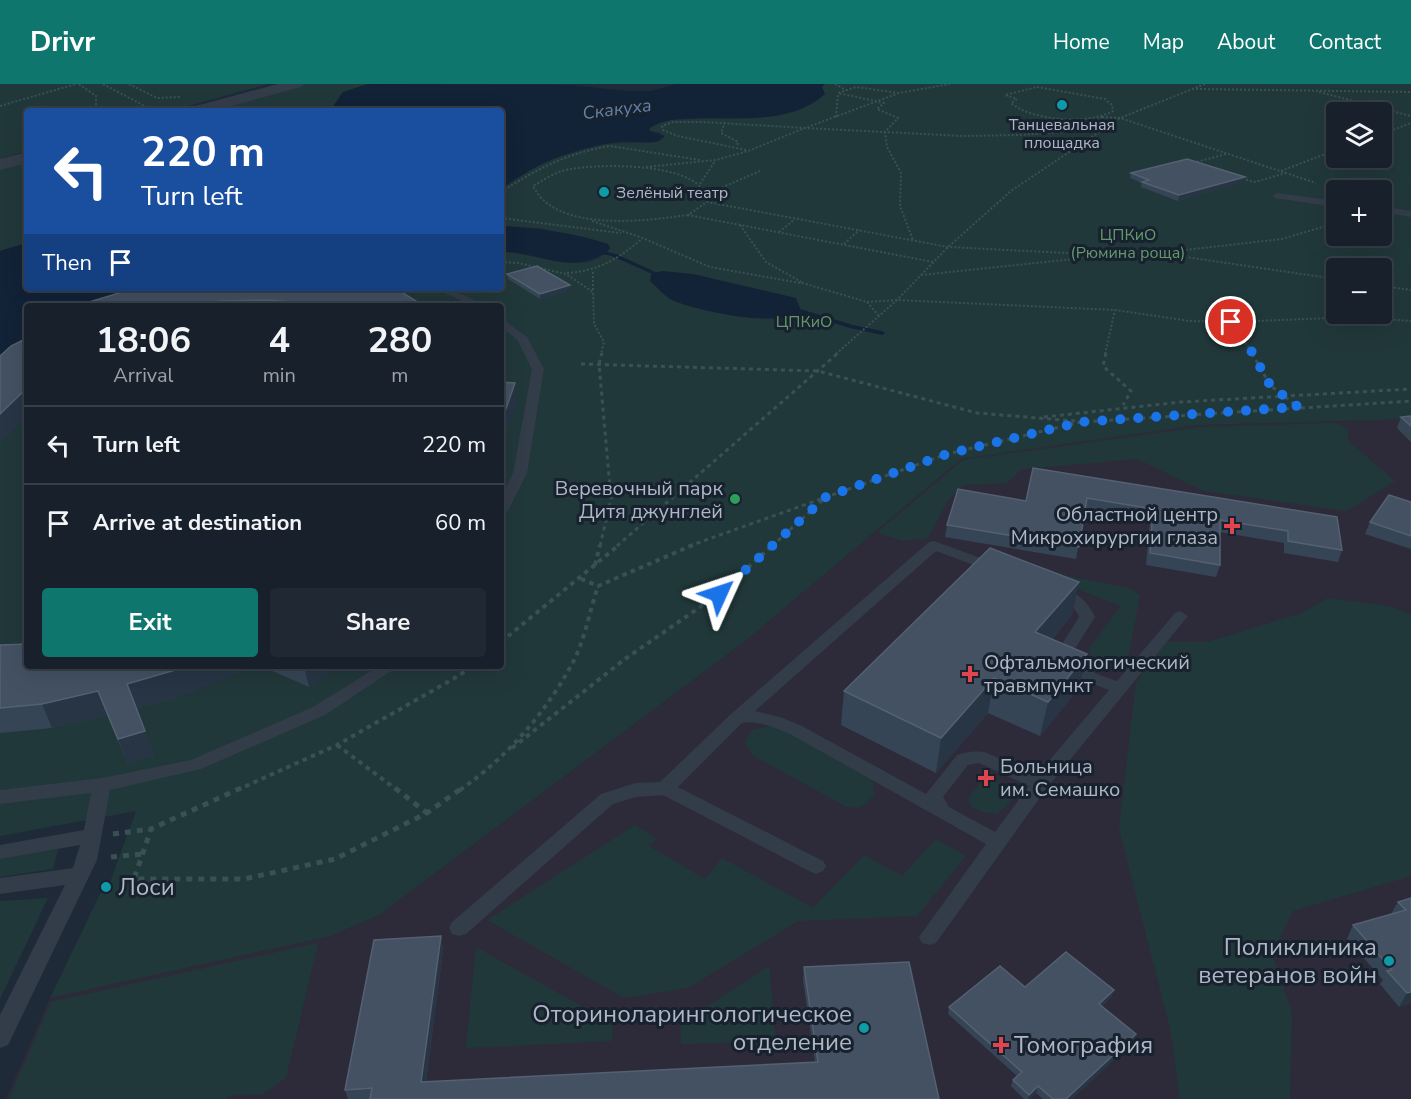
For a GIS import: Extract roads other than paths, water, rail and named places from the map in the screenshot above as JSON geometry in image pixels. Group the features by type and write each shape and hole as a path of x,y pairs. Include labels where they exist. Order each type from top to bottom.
{"street":[{"path":"205,108 297,84"},
{"path":"0,165 24,158"}],"lane":[{"path":"1277,196 1326,203"},
{"path":"1392,210 1411,214"},
{"path":"446,291 475,303"},
{"path":"504,323 523,339 538,369 520,473 504,506"},
{"path":"665,788 737,718 934,545 1011,574"},
{"path":"1044,587 1077,600 1084,608 1087,617 1065,652 1067,660 1076,670 1120,688"},
{"path":"929,937 1040,784 1180,616"},
{"path":"0,797 102,785 195,765 319,711 386,669"},
{"path":"737,718 750,715 772,720 796,730 998,842"},
{"path":"943,812 934,797 963,759 981,757 1040,784"},
{"path":"0,1038 83,868 102,785"},
{"path":"459,928 607,800 635,789 665,788 816,866"},
{"path":"0,852 92,836"},
{"path":"0,886 83,868"}],"water":[{"name":"Скакуха","path":"368,84 570,85 626,91 652,91 676,84 825,84 822,87 825,94 812,104 797,110 765,117 666,121 649,129 665,136 659,141 601,144 571,152 542,164 504,187 504,108 332,108 343,92"},
{"path":"504,226 569,234 608,244 610,248 595,258 570,262 504,252"},
{"path":"24,244 24,291 114,291 127,299 114,303 24,303 24,352 0,380 0,251"},
{"path":"662,271 693,274 796,298 801,311 790,316 757,318 700,309 672,300 650,281 651,274"},
{"path":"126,291 143,291 135,296"}],"waterway":[{"path":"595,251 614,255 661,276"},
{"path":"790,308 852,327 882,333"}],"place":[{"name":"Танцевальная площадка","path":"1062,105"},
{"name":"Зелёный театр","path":"604,192"},
{"name":"Веревочный парк Дитя джунглей","path":"735,499"},
{"name":"Областной центр Микрохирургии глаза","path":"1232,526"},
{"name":"Офтальмологический травмпункт","path":"970,674"},
{"name":"Больница им. Семашко","path":"986,778"},
{"name":"Лоси","path":"106,887"},
{"name":"Поликлиника ветеранов войн","path":"1389,961"},
{"name":"Оториноларингологическое отделение","path":"864,1028"},
{"name":"Томография","path":"1001,1045"}],"park label":[{"name":"ЦПКиО (Рюмина роща)","path":"1128,243"},
{"name":"ЦПКиО","path":"804,321"}]}
